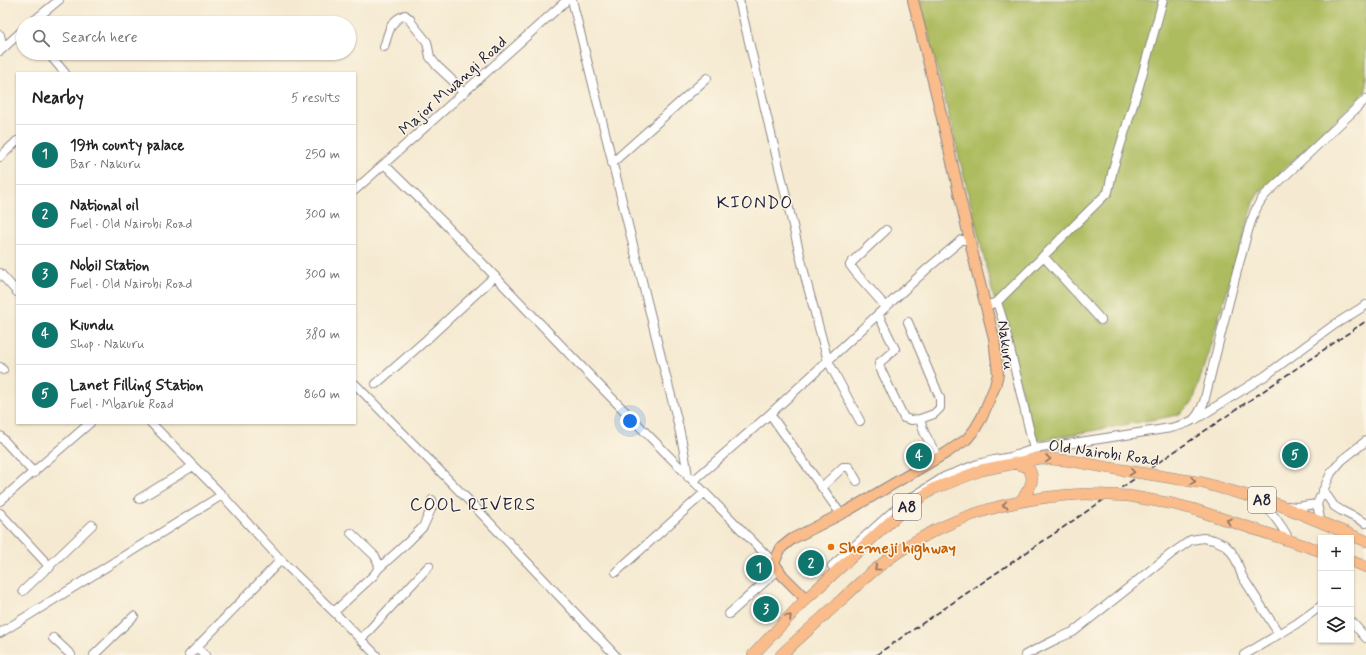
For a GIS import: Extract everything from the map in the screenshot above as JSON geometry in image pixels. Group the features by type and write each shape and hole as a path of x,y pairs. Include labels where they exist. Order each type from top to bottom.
{"highway":[{"name":"Old Nairobi Road","path":"753,655 806,599 904,509 920,497 933,489 972,473 1040,458 1072,461 1203,483 1277,504 1366,541"},
{"path":"1016,463 1027,467 1032,476 1032,484 1020,502"},
{"name":"A8","path":"782,655 868,575 906,547 925,536 964,518 997,507 1020,502 1085,494 1129,496 1193,509 1318,550"},
{"path":"1354,562 1366,567"}],"main road":[{"name":"Nakuru","path":"776,566 781,548 792,539 840,513 847,511 938,458 967,439 982,418 995,386 998,374 994,338 913,0"},
{"path":"776,566 783,576 806,599"}],"street":[{"path":"39,16 50,4 59,0"},
{"name":"Major Mwangi Road","path":"356,189 567,0"},
{"path":"572,0 691,479"},
{"path":"739,0 806,280 828,361 860,421"},
{"path":"986,306 997,302 1108,192 1113,169 1139,86 1163,0"},
{"path":"384,47 391,24 398,18 405,15 410,18 411,22 427,42 430,57 437,66 453,80 463,93"},
{"path":"0,35 1,50"},
{"path":"1,50 16,36"},
{"path":"54,60 64,72"},
{"path":"612,163 707,78"},
{"path":"1192,421 1200,412 1204,402 1229,302 1249,231 1259,202 1366,99"},
{"path":"0,157 16,142"},
{"path":"384,164 442,221 589,375 776,566 729,614"},
{"path":"886,230 850,265 886,307"},
{"path":"691,479 770,414 927,269 961,240 970,240"},
{"path":"1043,256 1101,320"},
{"path":"0,273 16,291"},
{"path":"376,384 495,276"},
{"path":"997,302 1004,324 1034,449"},
{"path":"832,566 900,505 944,476 978,464 1011,457 1034,449 1171,428 1192,421 1265,376 1334,325 1366,304"},
{"path":"878,314 894,348 894,351 880,363 880,368 904,418 911,420 920,419 934,414 940,408 940,398 908,322"},
{"path":"356,385 475,507 615,655"},
{"path":"770,414 840,513"},
{"path":"920,419 924,432 938,458"},
{"path":"0,502 89,424"},
{"path":"152,424 222,495 281,560 376,655"},
{"path":"0,436 34,473"},
{"path":"1321,522 1317,504 1331,473 1342,460 1366,441"},
{"path":"139,499 193,466"},
{"path":"822,487 843,466 849,467 857,480"},
{"path":"1323,490 1334,506 1366,523"},
{"path":"616,572 704,493"},
{"path":"0,633 222,495"},
{"path":"334,612 422,527 433,505 432,500"},
{"path":"1261,500 1277,520 1289,540"},
{"path":"1277,504 1296,507 1317,504"},
{"path":"0,513 50,567"},
{"path":"24,590 50,567 92,525"},
{"path":"351,533 375,556 379,565 378,569"},
{"path":"1025,655 1073,632 1171,554 1191,540 1203,538 1214,540 1226,545 1232,551 1242,576 1279,634"},
{"path":"189,655 281,560"},
{"path":"361,639 429,566"},
{"path":"1244,655 1296,624 1320,607"},
{"path":"94,655 134,616"},
{"path":"1354,624 1366,638"},
{"path":"53,638 71,655"},
{"path":"197,647 205,655"}],"green space":[{"path":"920,0 1366,0 1366,91 1258,194 1255,199 1193,402 1178,415 1036,441 996,306"}],"railway":[{"path":"876,655 1366,321"}],"place":[{"name":"Lanet Filling Station","path":"1295,455"},
{"name":"Kiundu","path":"919,456"},
{"name":"Shemeji highway","path":"831,547"},
{"name":"National oil","path":"811,563"},
{"name":"19th county palace","path":"759,568"},
{"name":"Nobil Station","path":"766,609"}],"district":[{"name":"KIONDO","path":"755,202"},
{"name":"COOL RIVERS","path":"473,504"}]}
